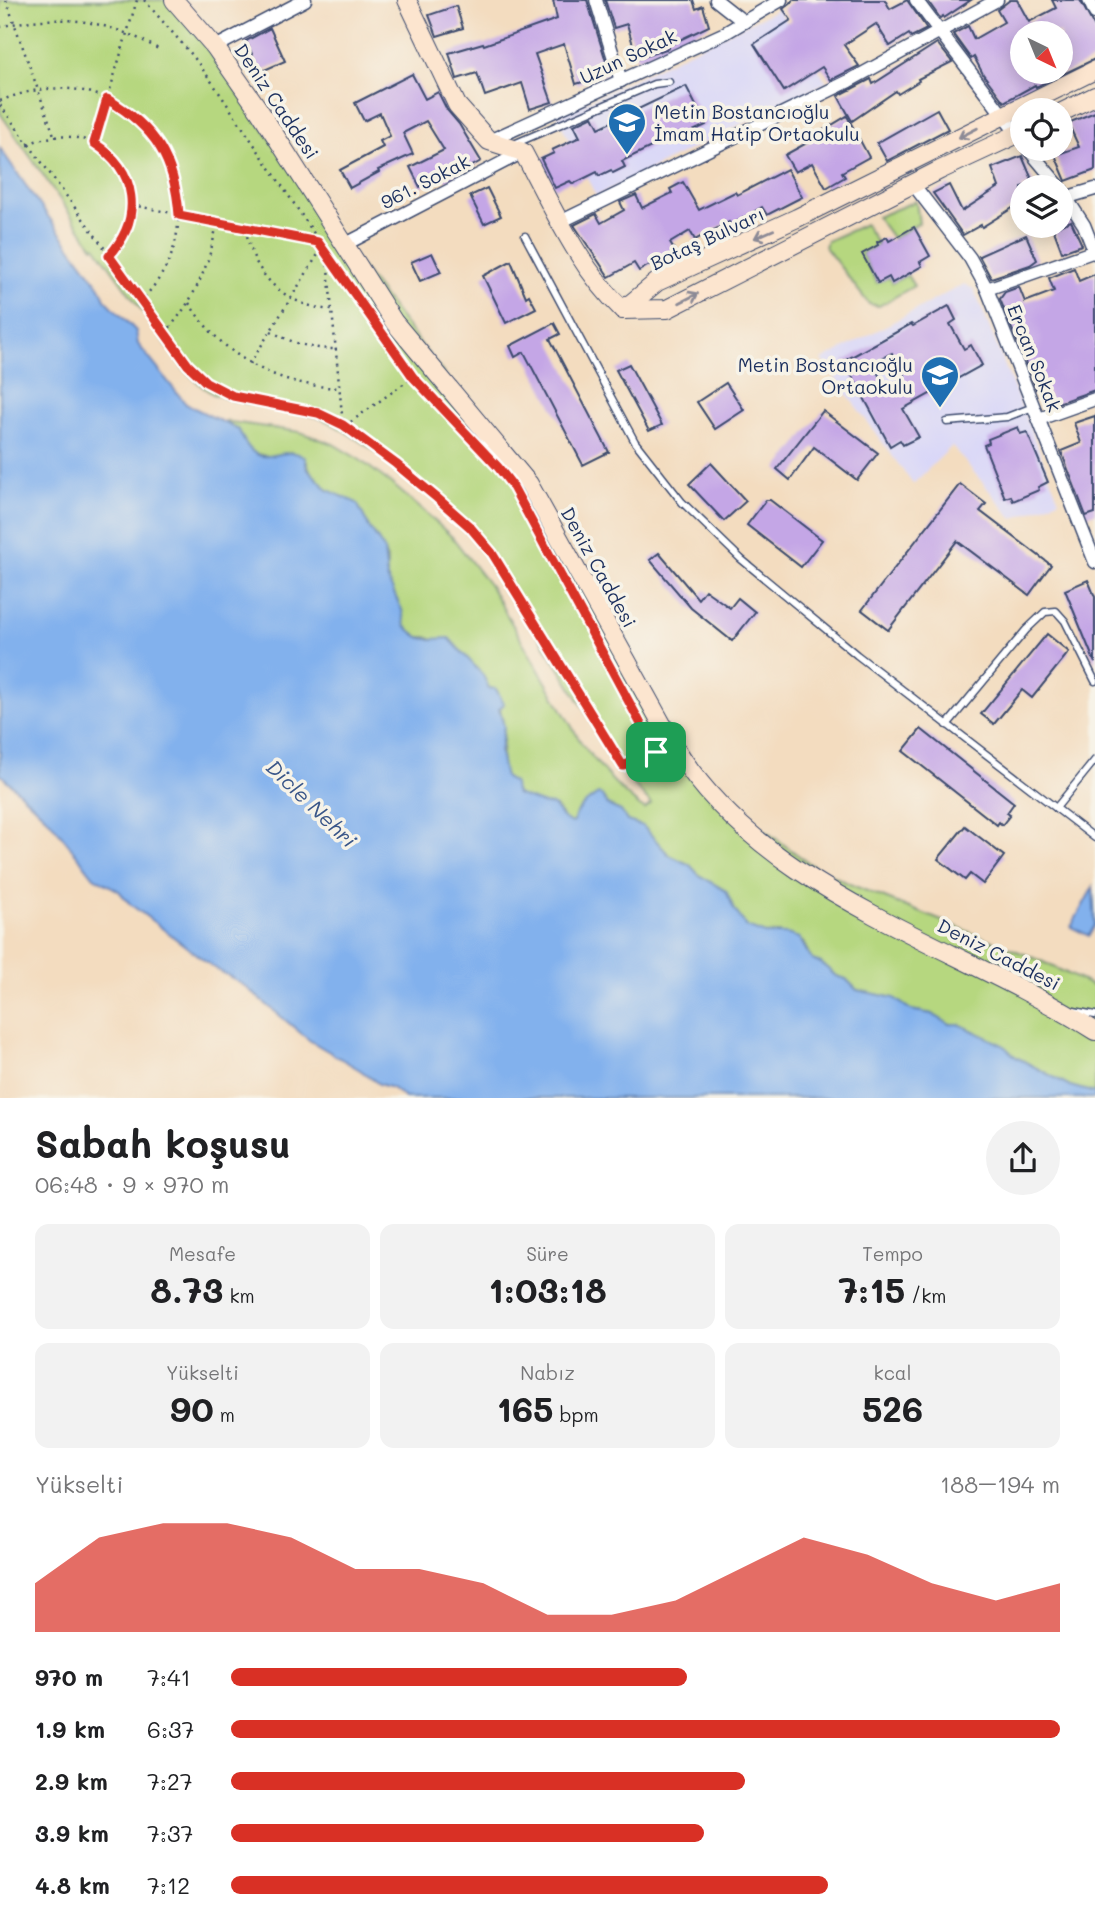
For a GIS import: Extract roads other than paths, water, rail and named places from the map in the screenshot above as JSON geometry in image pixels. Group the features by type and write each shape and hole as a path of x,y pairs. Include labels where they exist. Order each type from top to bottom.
{"street":[{"name":"Deniz Caddesi","path":"174,0 215,47 297,167 344,245 416,352 529,484 673,744 690,772 723,811 775,854 860,906 1059,1008 1095,1031"},
{"path":"215,47 305,0"},
{"path":"407,0 457,105 489,141 516,149 587,266 623,310 667,309 913,184 1010,144"},
{"path":"596,0 621,81"},
{"path":"716,0 744,22"},
{"name":"Uzun Sokak","path":"489,141 744,22 781,0"},
{"path":"916,0 1010,125"},
{"path":"560,222 827,92 997,0"},
{"path":"1089,0 1095,13"},
{"name":"Botaş Bulvarı","path":"623,310 657,282 797,218 1095,70"},
{"path":"1073,107 1095,96"},
{"name":"961. Sokak","path":"344,245 516,149"},
{"path":"1039,161 1050,175"},
{"name":"Ercan Sokak","path":"913,184 970,258 987,289 1092,547 1095,562"},
{"path":"1073,190 1095,189"},
{"path":"987,289 1095,252 1073,207"},
{"path":"1037,412 1095,399"}],"lane":[{"path":"516,149 654,84 669,82"},
{"path":"525,236 635,442 682,502 741,559 947,725 1095,838"},
{"path":"947,422 1037,412"},
{"path":"947,725 1026,630 1045,612 1056,611 1065,621 1095,681"},
{"path":"1056,808 1095,760"},
{"path":"1059,1008 1095,1015"}],"water":[{"name":"Dicle Nehri","path":"0,148 100,287 105,299 136,331 138,344 186,404 239,430 246,445 254,453 269,456 295,453 305,457 307,468 328,490 357,503 384,549 387,578 402,610 405,626 423,638 449,638 483,675 489,688 496,689 504,704 499,709 504,726 500,752 505,778 514,784 516,794 553,805 562,817 571,823 583,806 598,794 602,795 607,805 621,811 627,821 643,826 669,855 690,865 699,875 726,891 734,909 747,927 765,934 787,934 799,938 812,960 821,963 836,976 846,979 857,990 894,998 911,1010 932,1014 949,1024 959,1024 1003,1045 1016,1057 1070,1086 1095,1093 1095,1098 405,1098 309,1040 242,984 213,967 130,904 119,891 94,877 50,821 0,774"},
{"path":"1093,887 1095,925 1089,936 1071,927"}],"place":[{"name":"Metin Bostancıoğlu İmam Hatip Ortaokulu","path":"627,156"},
{"name":"Metin Bostancıoğlu Ortaokulu","path":"940,409"}]}
